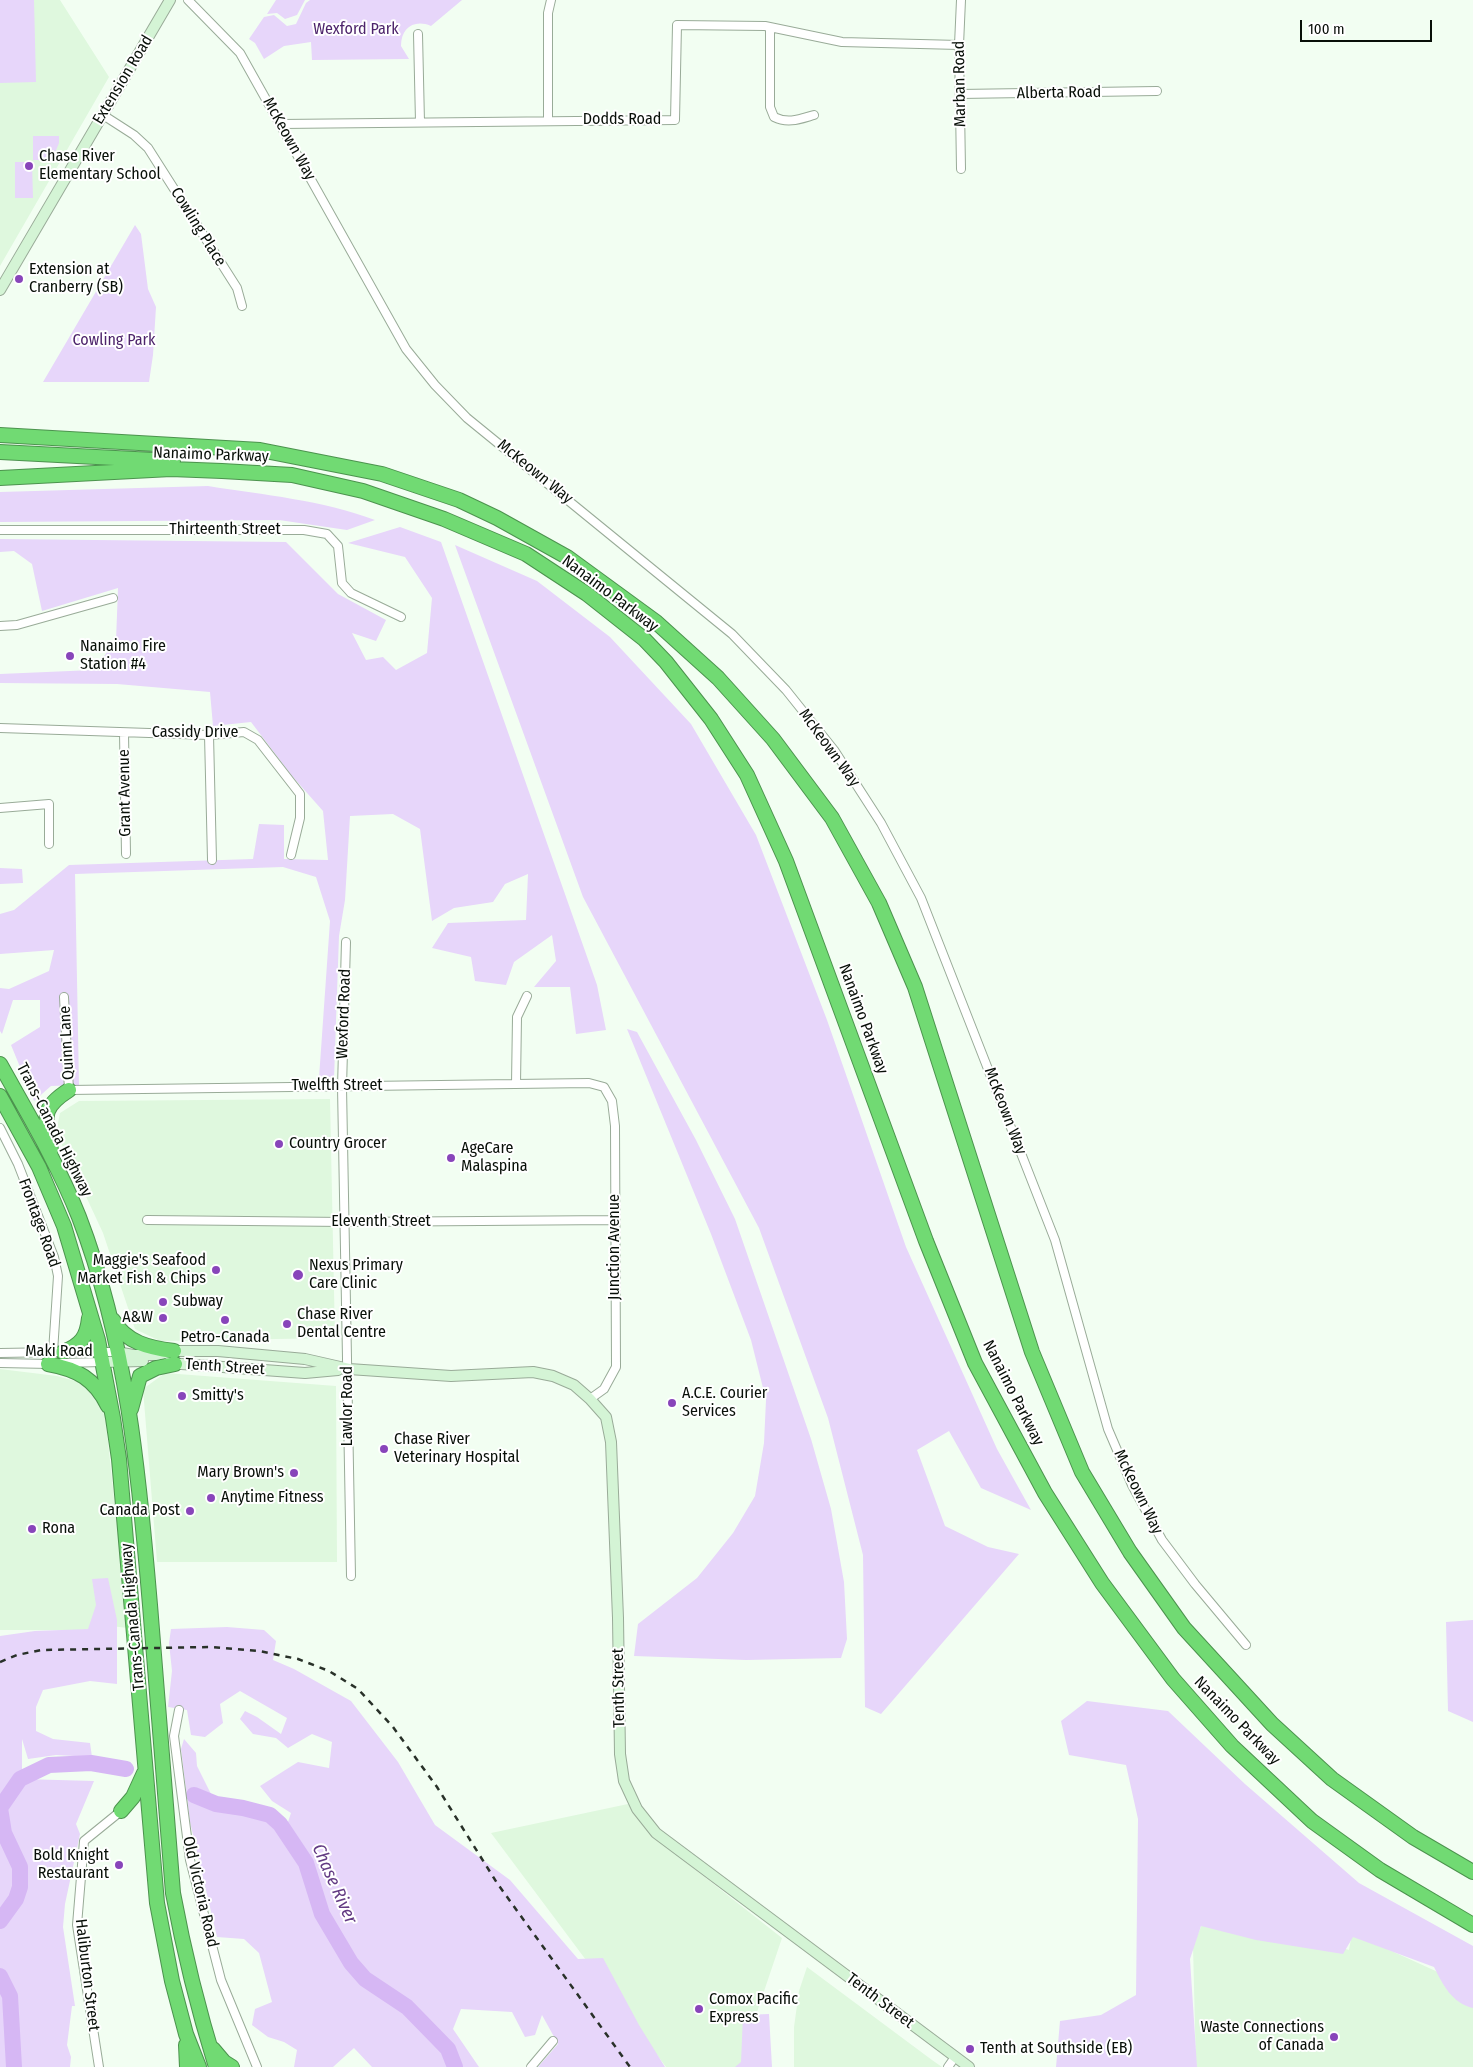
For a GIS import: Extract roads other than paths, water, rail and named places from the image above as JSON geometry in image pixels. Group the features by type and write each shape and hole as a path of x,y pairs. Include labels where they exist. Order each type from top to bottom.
{"highway":[{"name":"Nanaimo Parkway","path":"0,435 260,450 346,466 412,484 458,500 497,518 567,557 656,622 718,678 773,739 832,818 879,903 916,987 1032,1352 1082,1472 1125,1544 1184,1628 1272,1724 1332,1779 1413,1837 1473,1872"},
{"path":"0,452 201,463 257,468 292,475"},
{"name":"Nanaimo Parkway","path":"0,478 171,469 292,475 363,490 458,525 526,554 587,594 644,639 666,662 711,719 746,775 786,861 926,1241 975,1363 1045,1493 1102,1583 1173,1679 1232,1746 1312,1821 1380,1870 1473,1925"},
{"name":"Trans-Canada Highway","path":"0,1064 52,1158 79,1218 108,1310 119,1357 130,1415 141,1500 174,1893 184,1952 216,2067"},
{"path":"52,1158 46,1115 53,1100 69,1090"},
{"name":"Trans-Canada Highway","path":"0,1096 39,1167 64,1226 90,1312 101,1357 113,1418 124,1509 157,1903 172,1981 186,2034 199,2067"},
{"path":"108,1310 118,1330 133,1341 174,1358"},
{"path":"90,1312 86,1336 77,1346 55,1356 68,1368 87,1378 102,1395 113,1418"},
{"path":"130,1415 140,1376 174,1358"},
{"path":"121,1811 133,1797 145,1770"},
{"path":"186,2034 186,2067"},
{"path":"209,2045 224,2062 232,2067"}],"street":[{"name":"Extension Road","path":"0,290 170,0"},
{"name":"McKeown Way","path":"188,0 240,53 282,124 406,349 434,385 467,418 732,634 786,690 834,750 881,823 921,898 1056,1240 1108,1429 1132,1485 1162,1540 1195,1584 1246,1645"},
{"path":"548,121 548,13 550,0"},
{"name":"Marban Road","path":"961,0 959,45 961,169"},
{"name":"Dodds Road","path":"282,124 675,120 677,25 770,27 842,42 959,45"},
{"path":"770,27 770,107 774,117 782,121 795,121 814,115"},
{"path":"418,34 420,122"},
{"name":"Alberta Road","path":"960,94 1157,91"},
{"name":"Cowling Place","path":"103,115 134,135 148,148 237,288 242,306"},
{"name":"Thirteenth Street","path":"0,530 304,530 327,534 338,546 342,582 351,593 401,617"},
{"path":"0,626 17,625 113,598"},
{"name":"Cassidy Drive","path":"0,728 209,735 244,732 258,740 300,794 300,818 291,855"},
{"name":"Grant Avenue","path":"124,733 126,854"},
{"path":"209,735 212,860"},
{"path":"0,808 49,804 49,844"},
{"name":"Wexford Road","path":"342,1087 346,942"},
{"path":"516,1084 517,1017 527,996"},
{"name":"Quinn Lane","path":"64,997 69,1090"},
{"name":"Twelfth Street","path":"69,1090 152,1087 342,1087 589,1083 604,1087"},
{"name":"Lawlor Road","path":"342,1087 349,1369 348,1458 351,1576"},
{"name":"Junction Avenue","path":"590,1398 604,1389 616,1368 615,1126 612,1101 604,1087"},
{"name":"Frontage Road","path":"0,1128 18,1164 54,1257 58,1276 55,1356"},
{"name":"Eleventh Street","path":"147,1220 345,1222 615,1220"},
{"name":"Tenth Street","path":"101,1357 148,1355 174,1358 218,1351 305,1359 349,1369 451,1376 533,1372 553,1376 574,1384 590,1398 606,1417 611,1442 618,1618 620,1754 624,1782 638,1809 656,1833 969,2067"},
{"name":"Maki Road","path":"0,1353 101,1357"},
{"name":"Maki Road","path":"0,1363 55,1356 101,1357"},
{"name":"Old Victoria Road","path":"179,1710 174,1736 190,1860 221,1980 257,2067"},
{"name":"Haliburton Street","path":"99,2067 77,1925 83,1850 84,1841 121,1811"},
{"path":"531,2067 553,2041"},
{"path":"948,2067 955,2057"}],"waterway":[{"name":"Chase River","path":"0,1921 16,1899 20,1887 20,1867 4,1833 0,1808 20,1779 49,1765 91,1763 126,1769"},
{"name":"Chase River","path":"194,1795 216,1804 270,1815 280,1824 306,1863 322,1914 351,1963 365,1979 407,2007 448,2049 455,2067"},
{"name":"Chase River","path":"0,1976 10,1996 14,2067"}],"railway":[{"path":"0,1662 17,1655 41,1650 211,1647 259,1651 298,1659 329,1671 358,1689 393,1727 437,1787 497,1883 630,2067"}],"place":[{"name":"Chase River Elementary School","path":"29,166"},
{"name":"Extension at Cranberry (SB)","path":"19,279"},
{"name":"Nanaimo Fire Station #4","path":"70,656"},
{"name":"Country Grocer","path":"279,1144"},
{"name":"AgeCare Malaspina","path":"451,1158"},
{"name":"Maggie's Seafood Market Fish & Chips","path":"216,1270"},
{"name":"Nexus Primary Care Clinic","path":"298,1275"},
{"name":"Subway","path":"163,1302"},
{"name":"A&W","path":"163,1318"},
{"name":"Petro-Canada","path":"225,1320"},
{"name":"Chase River Dental Centre","path":"287,1324"},
{"name":"Smitty's","path":"182,1396"},
{"name":"A.C.E. Courier Services","path":"672,1403"},
{"name":"Chase River Veterinary Hospital","path":"384,1449"},
{"name":"Mary Brown's","path":"294,1473"},
{"name":"Anytime Fitness","path":"211,1498"},
{"name":"Canada Post","path":"190,1511"},
{"name":"Rona","path":"32,1529"},
{"name":"Bold Knight Restaurant","path":"119,1865"},
{"name":"Comox Pacific Express","path":"699,2009"},
{"name":"Waste Connections of Canada","path":"1334,2037"},
{"name":"Tenth at Southside (EB)","path":"970,2049"}],"park label":[{"name":"Wexford Park","path":"356,30"},
{"name":"Cowling Park","path":"114,341"}]}
